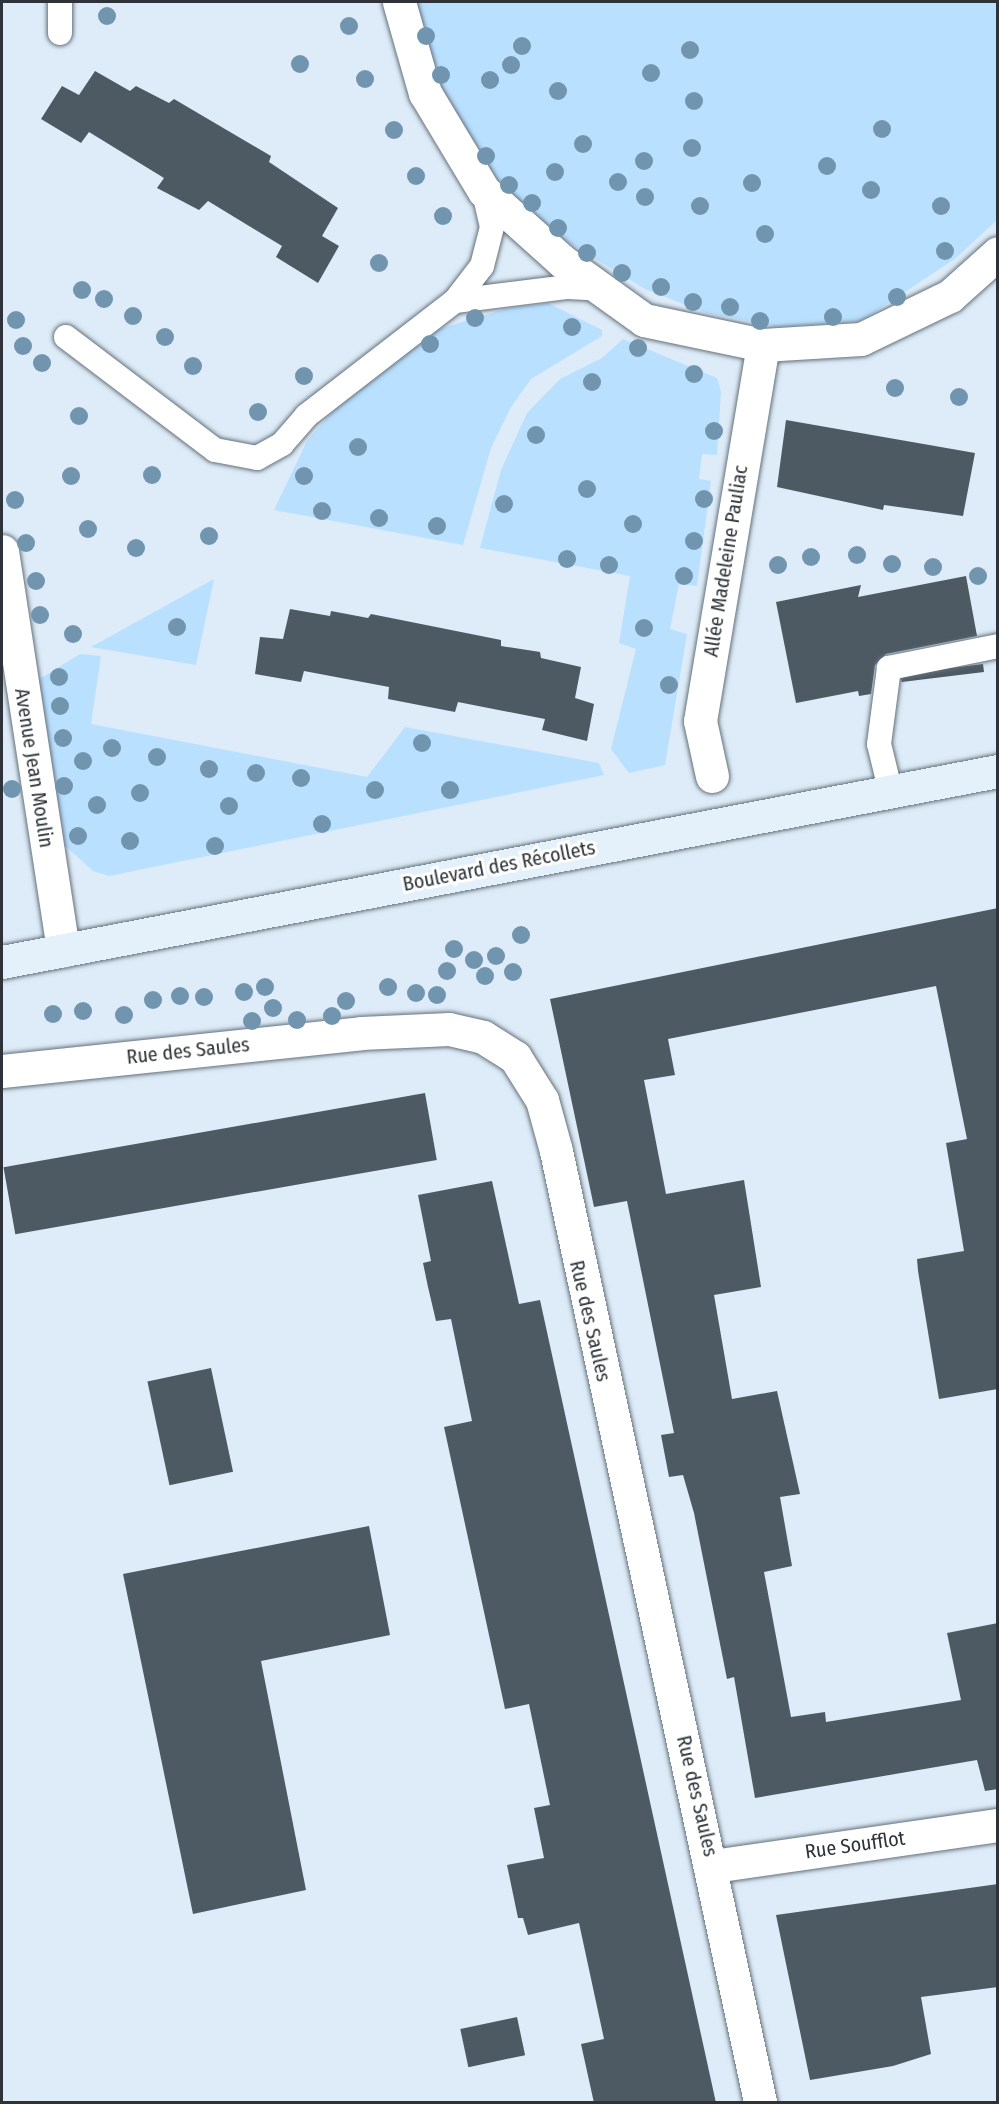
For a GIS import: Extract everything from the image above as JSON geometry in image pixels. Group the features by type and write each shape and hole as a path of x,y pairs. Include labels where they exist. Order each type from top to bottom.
{"main road":[{"name":"Boulevard des Récollets","path":"2,962 998,771"}],"street":[{"path":"399,2 424,93 484,191 561,261 644,320 763,345 861,339 950,296 998,253"},
{"name":"Allée Madeleine Pauliac","path":"712,776 700,721 763,345"},
{"name":"Avenue Jean Moulin","path":"2,551 63,950"},
{"name":"Rue des Saules","path":"2,1071 361,1033 449,1029 483,1037 514,1057 542,1100 556,1151 713,1866 760,2103"},
{"name":"Rue Soufflot","path":"713,1866 998,1825"}],"lane":[{"path":"60,2 60,33"},
{"path":"66,337 215,450 257,458 282,444 306,416 455,301 482,266 490,237 492,227 484,191"},
{"path":"455,301 568,287 601,290"},
{"path":"891,793 879,744 889,669 998,646"}],"shaded area":[{"path":"414,2 997,2 997,220 956,258 861,321 778,327 706,313 645,289 550,231 485,167 435,84"},
{"path":"548,303 602,330 602,336 531,379 511,407 491,448 463,545 274,510 307,441 352,389 426,333 505,309"},
{"path":"623,339 717,378 721,392 717,455 702,454 699,479 711,481 697,586 679,584 670,629 687,634 665,765 629,773 611,749 636,649 619,643 630,576 480,548 501,470 527,413 560,379 602,358"},
{"path":"214,579 196,665 91,647"},
{"path":"80,654 101,656 91,724 367,777 405,727 599,763 604,775 109,876 93,871 62,843 31,684"}],"building":[{"path":"95,71 130,91 136,86 169,103 174,99 271,156 269,162 338,208 322,236 339,246 318,283 276,257 282,246 208,201 199,210 157,188 164,178 89,132 81,143 41,119 62,86 79,95"},
{"path":"786,420 975,453 963,516 884,505 883,510 777,487"},
{"path":"966,576 977,636 886,654 875,665 871,694 859,696 858,691 796,703 776,602 861,585 858,597"},
{"path":"290,609 330,616 331,611 368,618 371,614 501,640 501,646 540,652 541,658 581,667 575,698 594,704 587,741 542,730 545,719 458,702 455,712 388,699 389,687 304,671 301,682 255,674 260,637 283,639"},
{"path":"983,664 984,672 902,682 901,674"},
{"path":"998,908 998,1389 939,1399 918,1271 917,1259 964,1251 946,1143 967,1139 936,986 668,1039 675,1075 644,1080 666,1194 744,1180 761,1287 714,1295 732,1399 777,1391 800,1494 780,1497 792,1566 764,1572 791,1717 825,1712 826,1722 961,1700 947,1633 998,1623 998,1789 985,1791 977,1760 755,1798 734,1677 727,1679 694,1513 683,1475 669,1477 661,1435 674,1433 627,1201 594,1207 550,999"},
{"path":"425,1093 437,1160 15,1234 4,1167"},
{"path":"492,1181 519,1304 540,1300 716,2103 594,2103 581,2044 604,2039 579,1923 528,1935 523,1918 518,1918 507,1865 544,1858 534,1808 550,1805 529,1704 505,1709 444,1427 472,1421 451,1319 436,1321 423,1263 431,1261 418,1195"},
{"path":"211,1368 233,1472 169,1485 147,1382"},
{"path":"369,1526 390,1635 261,1661 306,1890 193,1914 123,1574"},
{"path":"998,1884 998,1987 921,1997 931,2054 893,2066 810,2080 776,1915"},
{"path":"517,2017 525,2055 468,2067 460,2029"}]}
